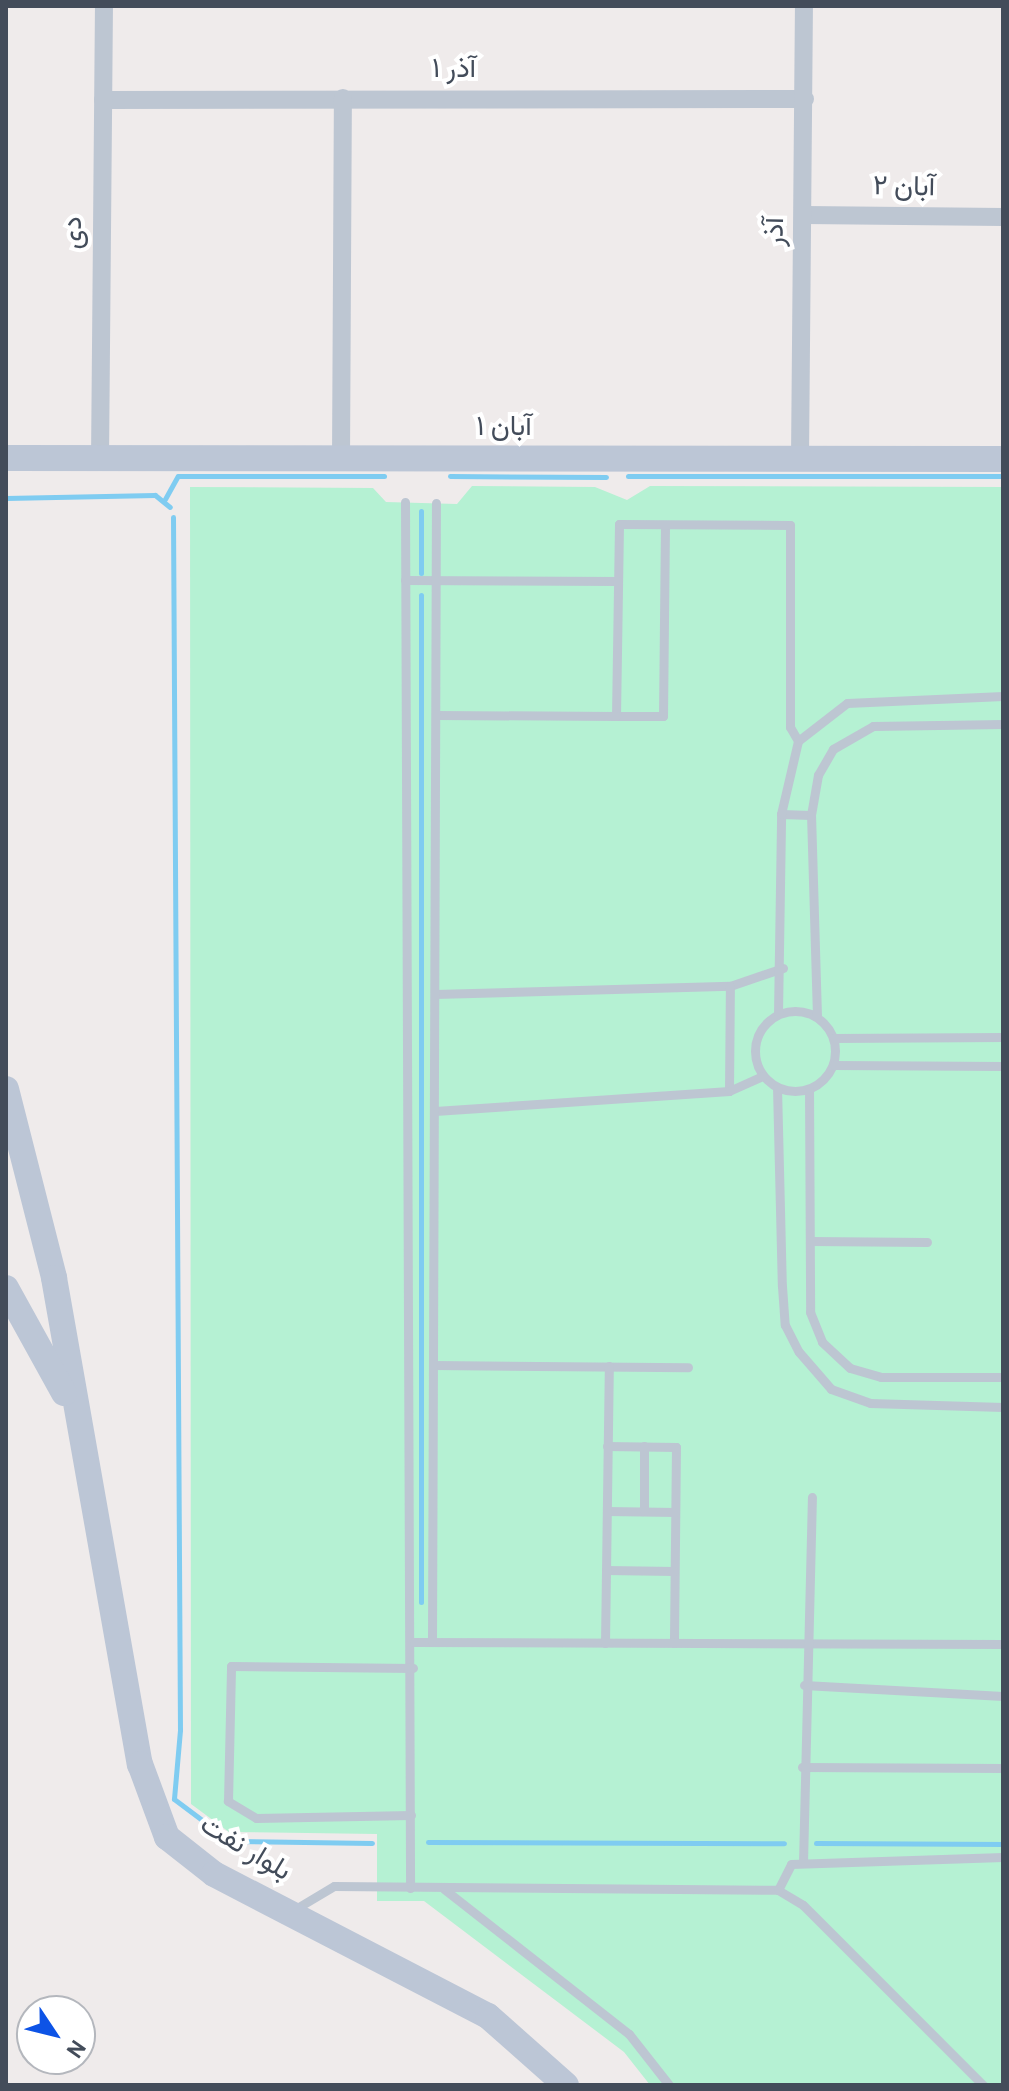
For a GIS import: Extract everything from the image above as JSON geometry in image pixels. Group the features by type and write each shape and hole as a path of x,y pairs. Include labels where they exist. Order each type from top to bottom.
{"street":[{"name":"دی","path":"100,461 104,6"},
{"name":"آذر","path":"800,459 805,215 804,6"},
{"path":"341,461 343,98"},
{"name":"آذر ۱","path":"103,100 805,99"},
{"name":"آبان ۲","path":"805,215 1003,217"},
{"name":"آبان ۱","path":"6,458 100,461 1003,459"},
{"path":"6,1089 36,1194 79,1426"},
{"path":"6,1288 38,1335 79,1426"},
{"name":"بلوار نفت","path":"79,1426 140,1764 159,1822 181,1851 214,1874 488,2016 566,2085"}],"lane":[{"path":"405,502 407,1617 414,1642 410,1888"},
{"path":"432,1642 436,503"},
{"path":"616,716 619,524 790,525 790,727 798,741"},
{"path":"437,715 663,716 665,525"},
{"path":"405,580 618,581"},
{"path":"809,1089 777,1087 763,1076 755,1044 778,1014 783,968 781,814 798,741 847,703 1003,696"},
{"path":"834,1065 834,1038 817,1016 811,815 818,775 852,735 887,725 1003,724"},
{"path":"781,814 811,815"},
{"path":"435,994 730,986 783,968"},
{"path":"729,1091 730,986"},
{"path":"778,1014 817,1016"},
{"path":"834,1038 1003,1037"},
{"path":"1003,1066 834,1065 809,1089 810,1312 822,1342 850,1368 881,1377 1003,1377"},
{"path":"435,1111 729,1091 763,1076"},
{"path":"777,1087 785,1325 799,1352 831,1389 870,1403 1003,1407"},
{"path":"811,1241 927,1242"},
{"path":"434,1365 688,1367"},
{"path":"605,1643 609,1366"},
{"path":"607,1446 676,1447 674,1643"},
{"path":"644,1446 644,1511"},
{"path":"803,1863 804,1685 812,1497"},
{"path":"607,1511 675,1512"},
{"path":"606,1570 674,1571"},
{"path":"414,1642 1003,1644"},
{"path":"411,1815 256,1818 228,1801 231,1666 413,1668"},
{"path":"804,1685 1003,1696"},
{"path":"802,1767 1003,1768"},
{"path":"778,1890 791,1864 1003,1857"},
{"path":"290,1912 334,1886 778,1890 803,1905 980,2084"},
{"path":"443,1888 629,2034 669,2085"}],"green space":[{"path":"472,486 595,487 627,500 650,486 1003,487 1003,2085 650,2085 624,2052 424,1901 377,1901 377,1834 229,1832 191,1804 190,487 373,488 386,502 457,504"}],"waterway":[{"path":"165,499 178,476 384,476"},
{"path":"450,476 606,477"},
{"path":"628,476 1003,476"},
{"path":"6,498 155,495 170,507"},
{"path":"421,511 421,573"},
{"path":"173,517 180,1730 174,1799 230,1841 372,1843"},
{"path":"421,595 421,1602"},
{"path":"428,1842 784,1843"},
{"path":"816,1843 1003,1844"}]}
